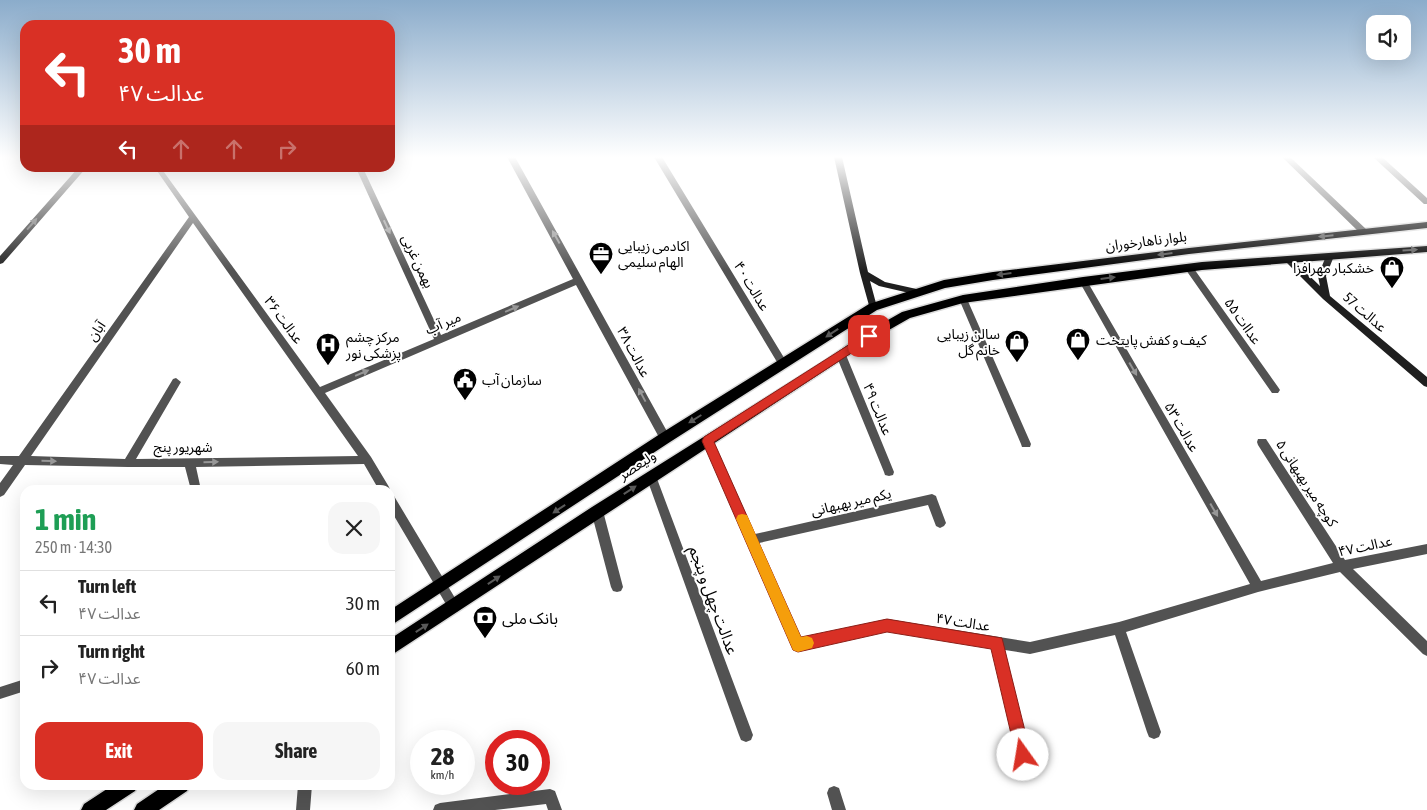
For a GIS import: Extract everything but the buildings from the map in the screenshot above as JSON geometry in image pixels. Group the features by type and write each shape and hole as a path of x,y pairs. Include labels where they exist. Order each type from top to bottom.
{"main road":[{"path":"0,261 58,195"},
{"path":"846,195 873,307"},
{"name":"بلوار ناهارخوران","path":"873,307 944,284 993,276 1427,225"},
{"path":"1271,242 1288,260"},
{"path":"963,300 1083,281 1188,268 1427,249"},
{"path":"1326,297 1322,276 1330,256"},
{"name":"عدالت 57","path":"1288,260 1326,297 1427,383"},
{"path":"864,273 882,284 918,292"},
{"name":"ولیعصر","path":"395,645 596,511 708,441 869,336 906,315 963,300"},
{"name":"ولیعصر","path":"395,617 665,438 873,307"},
{"path":"90,810 121,790"},
{"path":"143,810 173,790"}],"street":[{"name":"عدالت ۳۶","path":"177,195 367,460 381,485"},
{"name":"بهمن غربی","path":"371,195 439,340"},
{"name":"عدالت ۳۸","path":"532,195 665,438"},
{"name":"عدالت ۴۰","path":"682,195 783,364"},
{"path":"1325,195 1364,232"},
{"name":"آبان","path":"0,492 193,217"},
{"name":"عداات ۵۵","path":"1188,268 1276,390"},
{"name":"میر آب","path":"318,392 579,280"},
{"name":"عدالت ۵۳","path":"1083,281 1258,587"},
{"path":"963,300 1026,444"},
{"name":"عدالت ۴۹","path":"841,355 889,472"},
{"path":"128,463 176,382"},
{"name":"عدالت ۴۷","path":"708,441 798,645 887,625 1030,648 1119,628 1258,587 1342,566 1427,549"},
{"name":"کوچه میر بهبهانی ۵","path":"1262,442 1342,566 1427,650"},
{"name":"شهریور پنج","path":"0,460 128,463 367,460"},
{"path":"190,463 195,485"},
{"name":"عدالت چهل و پنجم","path":"651,476 746,735"},
{"name":"یکم میر بهبهانی","path":"752,540 932,499 940,523"},
{"path":"395,507 454,607"},
{"path":"596,511 617,587"},
{"path":"1119,628 1154,732"},
{"path":"997,643 1023,755"},
{"path":"0,693 20,687"},
{"path":"303,810 305,790"},
{"path":"834,794 839,810"},
{"path":"440,810 550,796 555,810"}],"slow traffic":[{"path":"742,519 798,645 807,643"}],"place":[{"name":"اکادمی زیبایی الهام سلیمی","path":"601,275"},
{"name":"خشكبار مهرافزا","path":"1392,289"},
{"name":"کیف و کفش پایتخت","path":"1078,361"},
{"name":"سالن زیبایی خانم گل","path":"1017,363"},
{"name":"مرکز چشم پزشکی نور","path":"328,366"},
{"name":"سازمان آب","path":"465,401"},
{"name":"بانک ملی","path":"485,639"}],"route":[{"path":"869,336 708,441 798,645 887,625 997,643 1023,755"}]}
